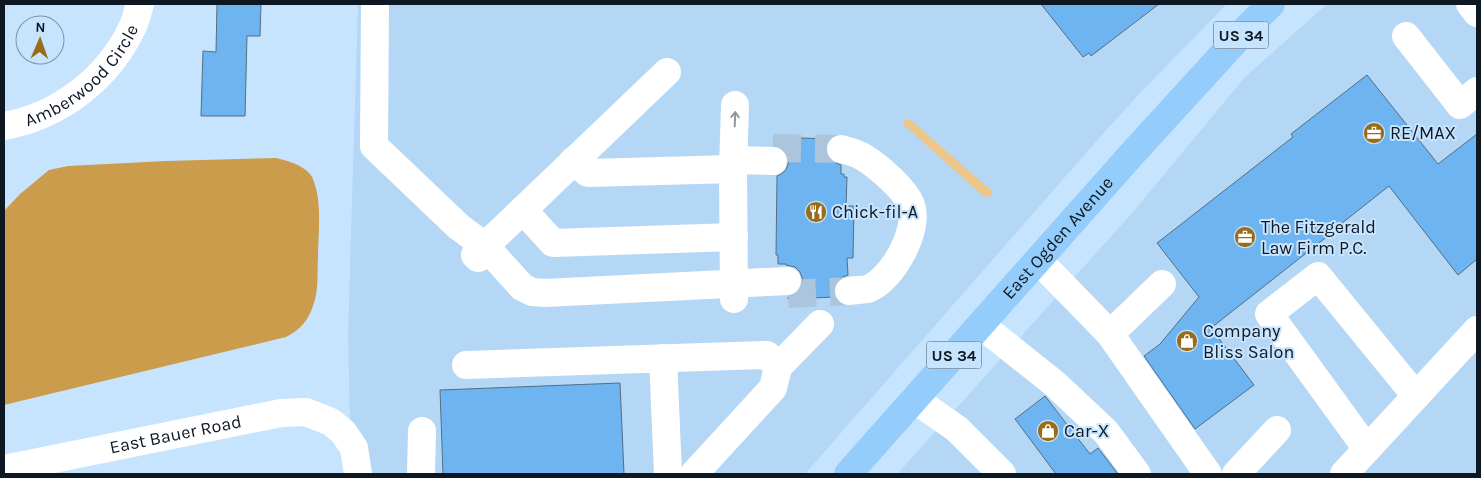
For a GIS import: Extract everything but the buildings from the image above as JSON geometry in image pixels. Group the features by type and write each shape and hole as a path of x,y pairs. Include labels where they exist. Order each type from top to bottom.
{"main road":[{"name":"East Ogden Avenue","path":"848,474 1205,74 1271,4"}],"street":[{"name":"Amberwood Circle","path":"4,126 19,124 58,108 85,90 111,62 133,26 140,4"},
{"path":"375,4 374,146 459,227 480,250 522,287 532,292 555,293 735,292 788,288"},
{"path":"1470,4 1477,13"},
{"path":"1406,36 1460,105 1477,91"},
{"path":"480,250 667,72"},
{"path":"735,105 733,159 735,292"},
{"path":"574,161 588,173 773,154"},
{"path":"841,156 863,157 891,179 906,195 912,207 914,223 907,242 894,266 883,280 868,288 848,285"},
{"path":"523,210 553,243 734,238"},
{"path":"1038,260 1110,334 1208,474"},
{"path":"1367,449 1269,314 1318,276 1416,396"},
{"path":"1110,334 1162,284"},
{"path":"694,474 773,388 778,367 820,324"},
{"path":"981,325 1055,384 1106,432 1137,474"},
{"path":"1344,474 1477,330"},
{"path":"466,365 767,355 778,367"},
{"path":"663,358 668,474"},
{"path":"914,399 957,429 1000,473"},
{"name":"East Bauer Road","path":"4,469 45,468 281,413 306,412 331,422 343,432 354,448 358,474"},
{"path":"1236,474 1276,430"},
{"path":"422,431 422,474"}],"shaded area":[{"path":"358,4 1227,4 1101,136 805,474 351,474 348,333"},
{"path":"1327,4 1477,4 1477,474 897,474 1133,212 1245,77"},
{"path":"905,119 911,120 992,191 992,194 988,197 983,196 904,125"},
{"path":"276,158 305,169 312,177 318,196 319,227 316,294 309,316 299,328 286,337 4,405 4,211 20,194 49,170 68,166"}],"tunnel":[{"path":"773,148 841,149"},
{"path":"788,294 849,291"}],"place":[{"name":"RE/MAX","path":"1374,133"},
{"name":"Chick-fil-A","path":"816,212"},
{"name":"The Fitzgerald Law Firm P.C.","path":"1245,237"},
{"name":"Company Bliss Salon","path":"1187,341"},
{"name":"Car-X","path":"1048,431"}]}
